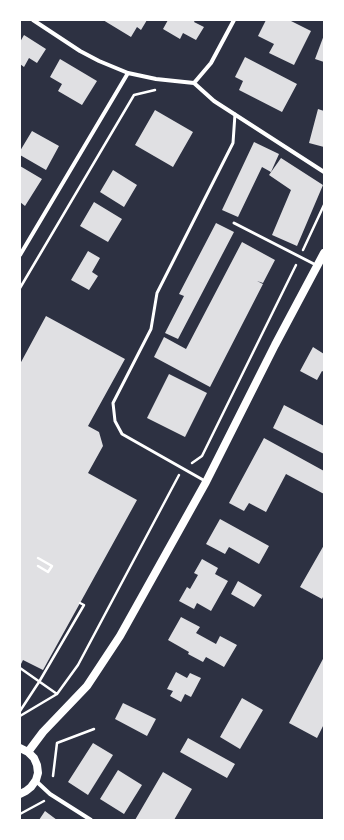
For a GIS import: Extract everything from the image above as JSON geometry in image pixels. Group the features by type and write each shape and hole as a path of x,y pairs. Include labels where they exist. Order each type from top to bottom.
{"main road":[{"path":"28,752 43,732 87,686 120,636 206,482 324,253"},
{"path":"20,748 28,752 34,758 38,773 32,787 20,794"}],"street":[{"path":"33,20 80,51 128,73 156,79 194,83 214,101 324,172"},
{"path":"194,83 211,63 234,20"},
{"path":"20,255 128,73"},
{"path":"36,780 50,794 91,820"}],"lane":[{"path":"206,482 122,434 115,421 113,403 151,329 157,293 233,142 235,114"},
{"path":"234,223 317,266"}],"path":[{"path":"20,288 134,95 153,90"},
{"path":"38,558 52,566 48,572 38,566"},
{"path":"20,711 39,682 84,605 80,603"},
{"path":"20,668 57,694"},
{"path":"52,776 57,742 94,729"},
{"path":"20,814 44,801"}],"building":[{"path":"103,20 147,20 141,30 137,27 131,37"},
{"path":"168,20 195,20 194,22 204,27 196,40 183,33 180,39 163,29"},
{"path":"266,20 289,20 311,31 294,65 269,53 274,44 258,36"},
{"path":"24,35 46,49 37,63 29,58 24,67 20,64 20,42"},
{"path":"324,35 324,62 315,59"},
{"path":"245,57 297,84 282,112 239,90 243,81 235,77"},
{"path":"60,59 97,81 82,105 58,91 62,84 50,77"},
{"path":"318,109 324,111 324,147 309,143"},
{"path":"155,110 193,132 173,167 135,145"},
{"path":"32,131 59,146 46,170 20,155 20,151"},
{"path":"254,142 279,154 271,172 262,167 238,217 222,210"},
{"path":"281,158 323,185 297,246 272,235 291,190 269,175"},
{"path":"20,166 42,179 25,206 20,202"},
{"path":"113,170 137,185 124,207 100,192"},
{"path":"94,202 122,219 108,242 80,226"},
{"path":"216,223 234,232 178,339 165,333 184,296 179,294"},
{"path":"242,242 275,260 263,283 257,281 263,284 210,387 154,357 164,337 186,349"},
{"path":"88,251 100,258 92,272 98,276 89,290 71,280"},
{"path":"46,316 125,359 88,426 99,432 103,446 88,473 137,500 43,670 23,660 20,666 20,364"},
{"path":"313,347 324,354 324,372 322,371 317,380 300,371"},
{"path":"169,374 207,393 185,437 147,418"},
{"path":"284,405 324,426 324,454 273,428"},
{"path":"264,438 324,471 324,494 286,474 266,512 249,503 244,511 229,503"},
{"path":"220,519 269,546 259,564 229,547 225,554 206,544"},
{"path":"324,545 324,595 322,599 300,587"},
{"path":"202,559 218,568 215,574 228,581 211,611 197,603 194,609 179,601 187,587 190,589 198,575 194,573"},
{"path":"238,581 262,595 254,607 231,594"},
{"path":"181,617 200,627 196,633 216,644 220,636 237,645 224,667 206,657 203,662 188,654 189,652 168,640"},
{"path":"324,657 324,724 317,738 289,723"},
{"path":"176,672 187,678 190,673 201,678 191,697 185,694 181,702 170,696 173,691 167,689"},
{"path":"242,698 263,710 240,749 220,737"},
{"path":"123,703 156,719 147,736 115,719"},
{"path":"188,738 235,764 227,778 180,752"},
{"path":"93,743 113,755 88,795 68,782"},
{"path":"118,770 142,785 124,814 100,799"},
{"path":"163,772 192,789 174,820 135,820"},
{"path":"45,811 57,820 39,820"}]}
